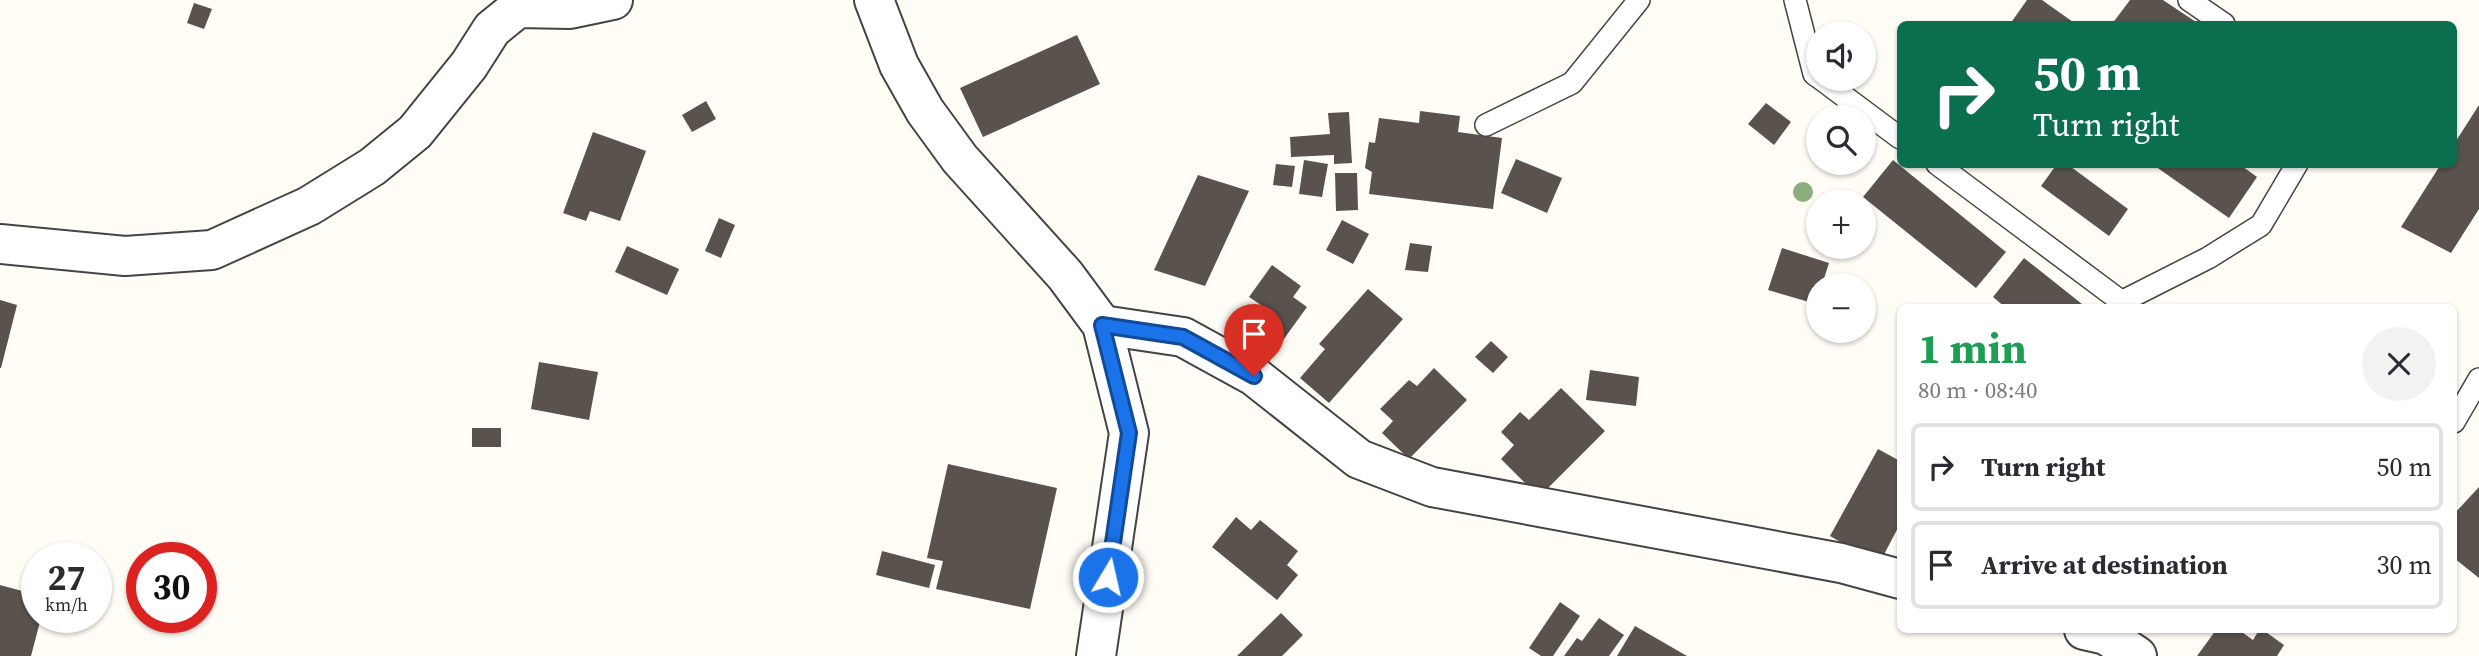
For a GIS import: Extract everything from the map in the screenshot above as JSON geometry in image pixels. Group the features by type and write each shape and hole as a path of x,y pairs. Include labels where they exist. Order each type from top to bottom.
{"street":[{"path":"0,244 125,256 212,250 309,206 372,167 415,132 468,65 492,29 515,4 570,9 613,0"},
{"path":"874,0 899,65 925,111 960,159 1065,275 1102,325 1129,433 1096,656"},
{"path":"1102,325 1183,337 1254,376 1359,459 1432,487 1828,560 1897,578"},
{"path":"2097,633 2106,635 2137,656"}],"lane":[{"path":"1486,125 1572,83 1639,0"},
{"path":"1794,0 1806,44"},
{"path":"2189,0 2220,21"},
{"path":"1837,91 1897,136"},
{"path":"1942,168 2125,304"},
{"path":"2128,304 2261,225 2295,168"},
{"path":"2457,417 2479,379"}],"building":[{"path":"2027,0 2042,0 2072,21 2012,21"},
{"path":"2130,0 2163,0 2194,21 2114,21"},
{"path":"194,3 212,9 204,29 187,23"},
{"path":"1077,35 1100,84 983,137 960,88"},
{"path":"706,101 716,119 692,132 682,115"},
{"path":"1766,103 1791,122 1774,145 1748,124"},
{"path":"2479,105 2479,209 2451,253 2401,227 2438,168 2457,168 2457,139"},
{"path":"1420,111 1460,116 1458,132 1502,138 1493,209 1369,194 1372,172 1365,168 1369,142 1375,143 1379,118 1419,123"},
{"path":"1349,112 1352,163 1334,164 1334,155 1291,157 1290,137 1330,134 1328,113"},
{"path":"593,132 646,151 620,221 590,211 586,221 563,213"},
{"path":"1516,159 1562,178 1547,213 1501,193"},
{"path":"1304,160 1328,164 1322,197 1299,194"},
{"path":"1893,160 1897,163 1897,168 1903,168 2006,252 1976,288 1876,207 1876,189 1869,189"},
{"path":"1276,164 1295,166 1292,187 1273,185"},
{"path":"2054,168 2072,168 2128,209 2109,236 2041,186"},
{"path":"2158,168 2245,168 2257,177 2229,218"},
{"path":"1335,173 1357,173 1358,210 1336,211"},
{"path":"1198,175 1249,191 1205,286 1154,270"},
{"path":"719,218 735,225 721,258 705,251"},
{"path":"1342,220 1369,234 1353,264 1326,250"},
{"path":"1410,243 1432,246 1428,272 1405,270"},
{"path":"627,246 679,269 667,295 615,272"},
{"path":"1782,248 1806,256 1806,259 1829,263 1826,273 1806,273 1806,301 1768,290"},
{"path":"2024,258 2082,304 2001,304 1993,297"},
{"path":"1272,265 1301,286 1293,297 1307,307 1273,354 1242,331 1261,305 1249,297"},
{"path":"1368,289 1403,319 1329,403 1300,378 1325,349 1319,344"},
{"path":"0,300 17,305 1,368 0,368"},
{"path":"1491,341 1508,357 1493,373 1475,357"},
{"path":"539,362 598,372 589,420 531,409"},
{"path":"1434,368 1467,400 1409,459 1382,433 1393,421 1380,409 1409,380 1417,386"},
{"path":"1590,370 1639,377 1636,406 1586,400"},
{"path":"1561,388 1605,431 1539,497 1501,459 1514,445 1501,432 1520,412 1529,420"},
{"path":"472,428 501,428 501,447 472,447"},
{"path":"1878,449 1897,459 1897,530 1879,564 1830,536"},
{"path":"948,464 1057,488 1030,609 936,589 943,561 927,558"},
{"path":"2479,487 2479,578 2457,560 2457,511"},
{"path":"1236,517 1251,530 1260,520 1298,551 1287,565 1298,575 1277,600 1212,547"},
{"path":"882,551 935,565 929,588 876,575"},
{"path":"0,585 21,591 21,633 37,633 31,656 0,656"},
{"path":"1560,602 1580,616 1553,656 1541,656 1529,648"},
{"path":"1281,613 1303,635 1282,656 1237,656"},
{"path":"1599,618 1624,635 1609,656 1564,656 1577,638 1582,641"},
{"path":"1635,626 1687,656 1617,656"},
{"path":"2214,633 2243,633 2253,640 2257,633 2267,633 2284,645 2277,656 2197,656"}],"route":[{"path":"1108,577 1129,433 1102,325 1183,337 1254,376"}]}
